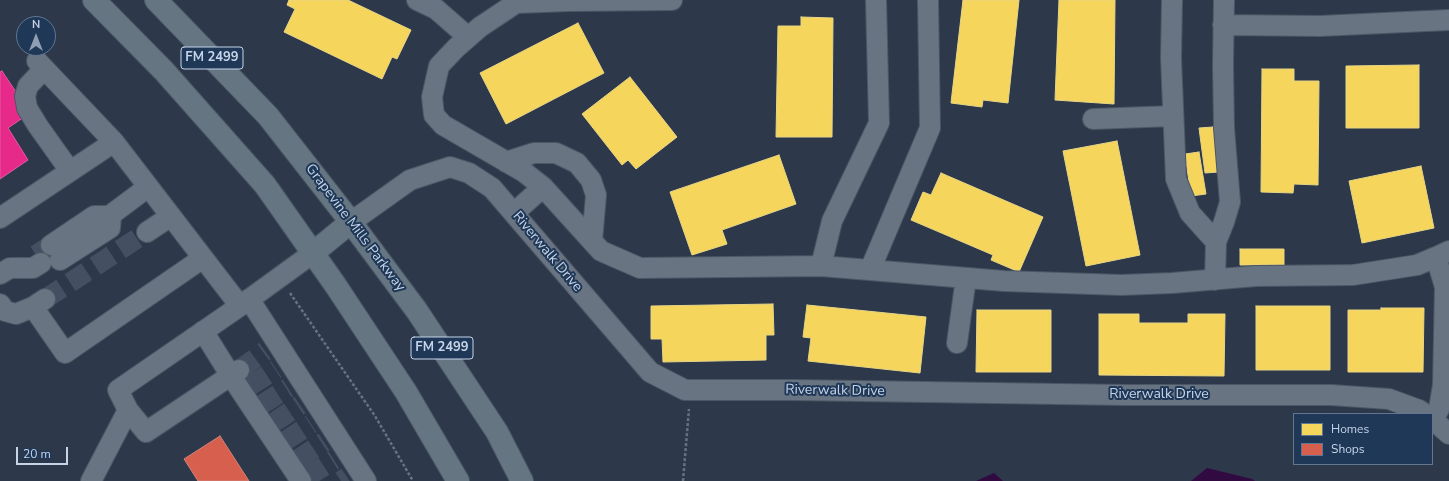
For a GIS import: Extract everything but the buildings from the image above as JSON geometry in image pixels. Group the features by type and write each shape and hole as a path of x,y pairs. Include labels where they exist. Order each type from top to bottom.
{"main road":[{"name":"FM 2499","path":"94,0 164,71 265,186 313,253 406,392 458,481"},
{"name":"Grapevine Mills Parkway","path":"156,0 268,116 351,222 422,317 497,432 522,481"},
{"path":"313,253 351,222"}],"lane":[{"path":"417,0 436,9 468,37"},
{"path":"672,0 576,0 516,2 480,27 456,48 439,66 432,97 434,115 443,125 524,172 543,187 602,251 640,268 821,266 1004,281 1121,285 1215,280 1256,276 1353,275 1417,265 1442,254 1447,291 1443,385 1440,409 1433,415"},
{"path":"821,266 832,221 879,123 876,0"},
{"path":"870,270 930,128 928,0"},
{"path":"1172,0 1171,58 1176,179 1190,213 1216,242"},
{"path":"1215,280 1216,242 1230,202 1224,128 1222,65 1224,0"},
{"path":"1224,25 1320,26 1449,20"},
{"path":"70,171 27,108 25,96 28,86 40,65 114,142 203,258 245,303 271,347 341,456 358,476"},
{"path":"1093,119 1173,116"},
{"path":"0,218 114,142"},
{"path":"506,162 534,153 556,153 577,163 591,180 596,195 592,241"},
{"name":"Riverwalk Drive","path":"351,222 410,180 450,167 469,172 492,188 650,372 685,390 794,390 1109,395 1330,395 1388,399 1424,413"},
{"path":"0,274 10,268 46,259 94,216 111,216 148,187"},
{"path":"514,213 543,187"},
{"path":"147,232 171,216"},
{"path":"240,381 146,432 128,410 118,390 245,303 313,253"},
{"path":"0,304 5,311 16,314 39,303 65,353 203,258"},
{"path":"957,343 966,278"},
{"path":"203,331 270,425 304,480"},
{"path":"91,481 128,410"},
{"name":"Riverwalk Drive","path":"1433,420 1449,434"}],"path":[{"path":"279,278 375,416 414,481"},
{"path":"683,481 690,390"}],"shaded area":[{"path":"1207,468 1252,479 1255,481 1191,481"},
{"path":"994,473 1003,481 976,481"}],"tunnel":[{"path":"45,299 147,232"},
{"path":"36,255 51,245"},
{"path":"239,370 265,351"},
{"path":"250,386 276,369"},
{"path":"261,405 288,388"},
{"path":"273,423 300,405"},
{"path":"285,441 311,424"},
{"path":"297,460 324,442"},
{"path":"307,477 334,460"},
{"path":"341,481 347,477"}]}
